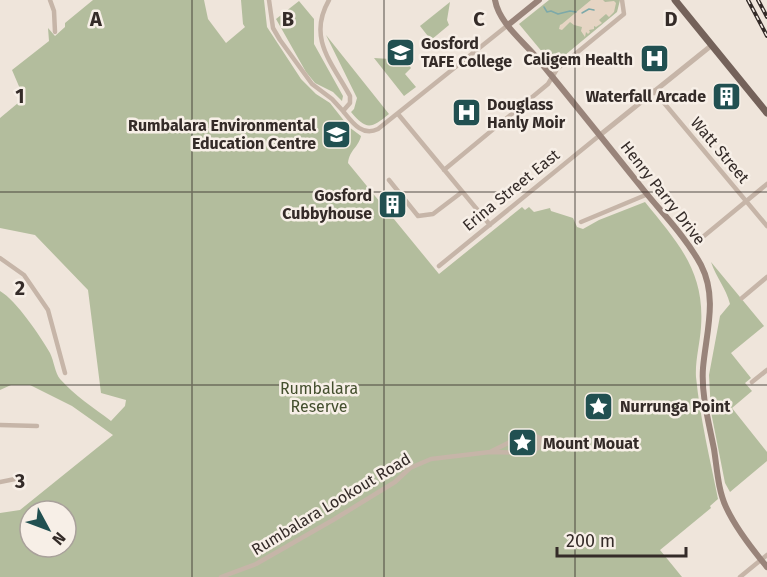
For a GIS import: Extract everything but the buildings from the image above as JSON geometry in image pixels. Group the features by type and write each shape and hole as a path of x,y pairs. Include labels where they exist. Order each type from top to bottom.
{"main road":[{"name":"Henry Parry Drive","path":"495,0 499,13 508,25 648,194 692,249 702,267 709,285 711,306 702,370 720,485 725,505 732,519 764,558 767,567"},
{"path":"508,25 538,0"},
{"path":"675,0 767,113"}],"street":[{"path":"50,0 54,11 54,32"},
{"path":"269,0 273,28 312,84 332,99 357,127 369,132 378,129 398,114 508,25"},
{"path":"328,0 320,19 319,36 350,96 350,103 343,111"},
{"path":"444,170 548,84 557,69 624,14 622,0"},
{"name":"Erina Street East","path":"440,266 712,45"},
{"name":"Watt Street","path":"654,91 767,226"},
{"path":"398,114 490,225"},
{"path":"389,180 418,216 433,214 462,192"},
{"path":"704,236 767,184"},
{"path":"582,222 648,194"},
{"path":"0,258 24,275 48,310 65,373"},
{"path":"742,298 767,277"},
{"path":"752,382 767,370"},
{"path":"0,426 37,426"},
{"name":"Rumbalara Lookout Road","path":"221,577 256,564 333,520 394,482 410,468 431,459 490,452 528,453 538,448 540,438 531,434 490,452"},
{"path":"0,482 20,478"},
{"path":"740,577 764,558"}],"green space":[{"name":"Rumbalara Reserve","path":"93,0 204,0 208,19 226,43 245,27 241,0 264,0 267,27 301,79 316,94 330,103 349,127 361,136 348,163 439,274 522,207 525,210 529,207 534,212 550,208 551,211 573,218 577,227 583,229 599,220 645,202 687,259 699,290 701,307 696,377 718,499 710,506 711,508 660,550 682,577 0,577 0,513 18,510 18,559 78,559 78,499 34,499 113,435 72,406 30,385 11,385 0,390 0,291 14,303 34,329 50,353 58,376 71,390 111,421 125,406 126,400 101,393 88,290 35,235 0,228 0,118 24,98 12,70 49,41 48,28 55,36 65,27 65,23"},
{"path":"549,0 620,0 617,12 553,65 519,24"},
{"path":"299,1 314,19 314,44 343,96 342,101 333,92 315,83 306,72 276,19"},
{"path":"450,2 447,20 449,25 431,40 420,26"},
{"path":"326,35 389,114 378,123 365,124 351,112 357,98"},
{"path":"374,58 405,60 411,68 405,74 416,87 404,96"},
{"path":"711,262 764,326 731,353 751,378 745,383 752,391 732,408 767,452 767,461 730,492 725,483 711,412 709,375 720,316 730,304"}],"shaded area":[{"path":"591,0 614,1 616,3 614,12 609,17 606,14 599,20 602,23 594,26 588,34 586,32 585,37 581,31 582,27 570,22 562,30 559,29 560,25"}],"waterway":[{"path":"544,7 547,12 558,14 576,12"},
{"path":"582,13 589,9 594,10"}],"railway":[{"path":"748,0 767,36"},
{"path":"758,0 767,17"}],"place":[{"name":"Gosford TAFE College","path":"400,52"},
{"name":"Caligem Health","path":"654,59"},
{"name":"Waterfall Arcade","path":"727,96"},
{"name":"Douglass Hanly Moir","path":"466,113"},
{"name":"Rumbalara Environmental Education Centre","path":"337,134"},
{"name":"Gosford Cubbyhouse","path":"393,204"},
{"name":"Nurrunga Point","path":"599,406"},
{"name":"Mount Mouat","path":"522,443"}]}
